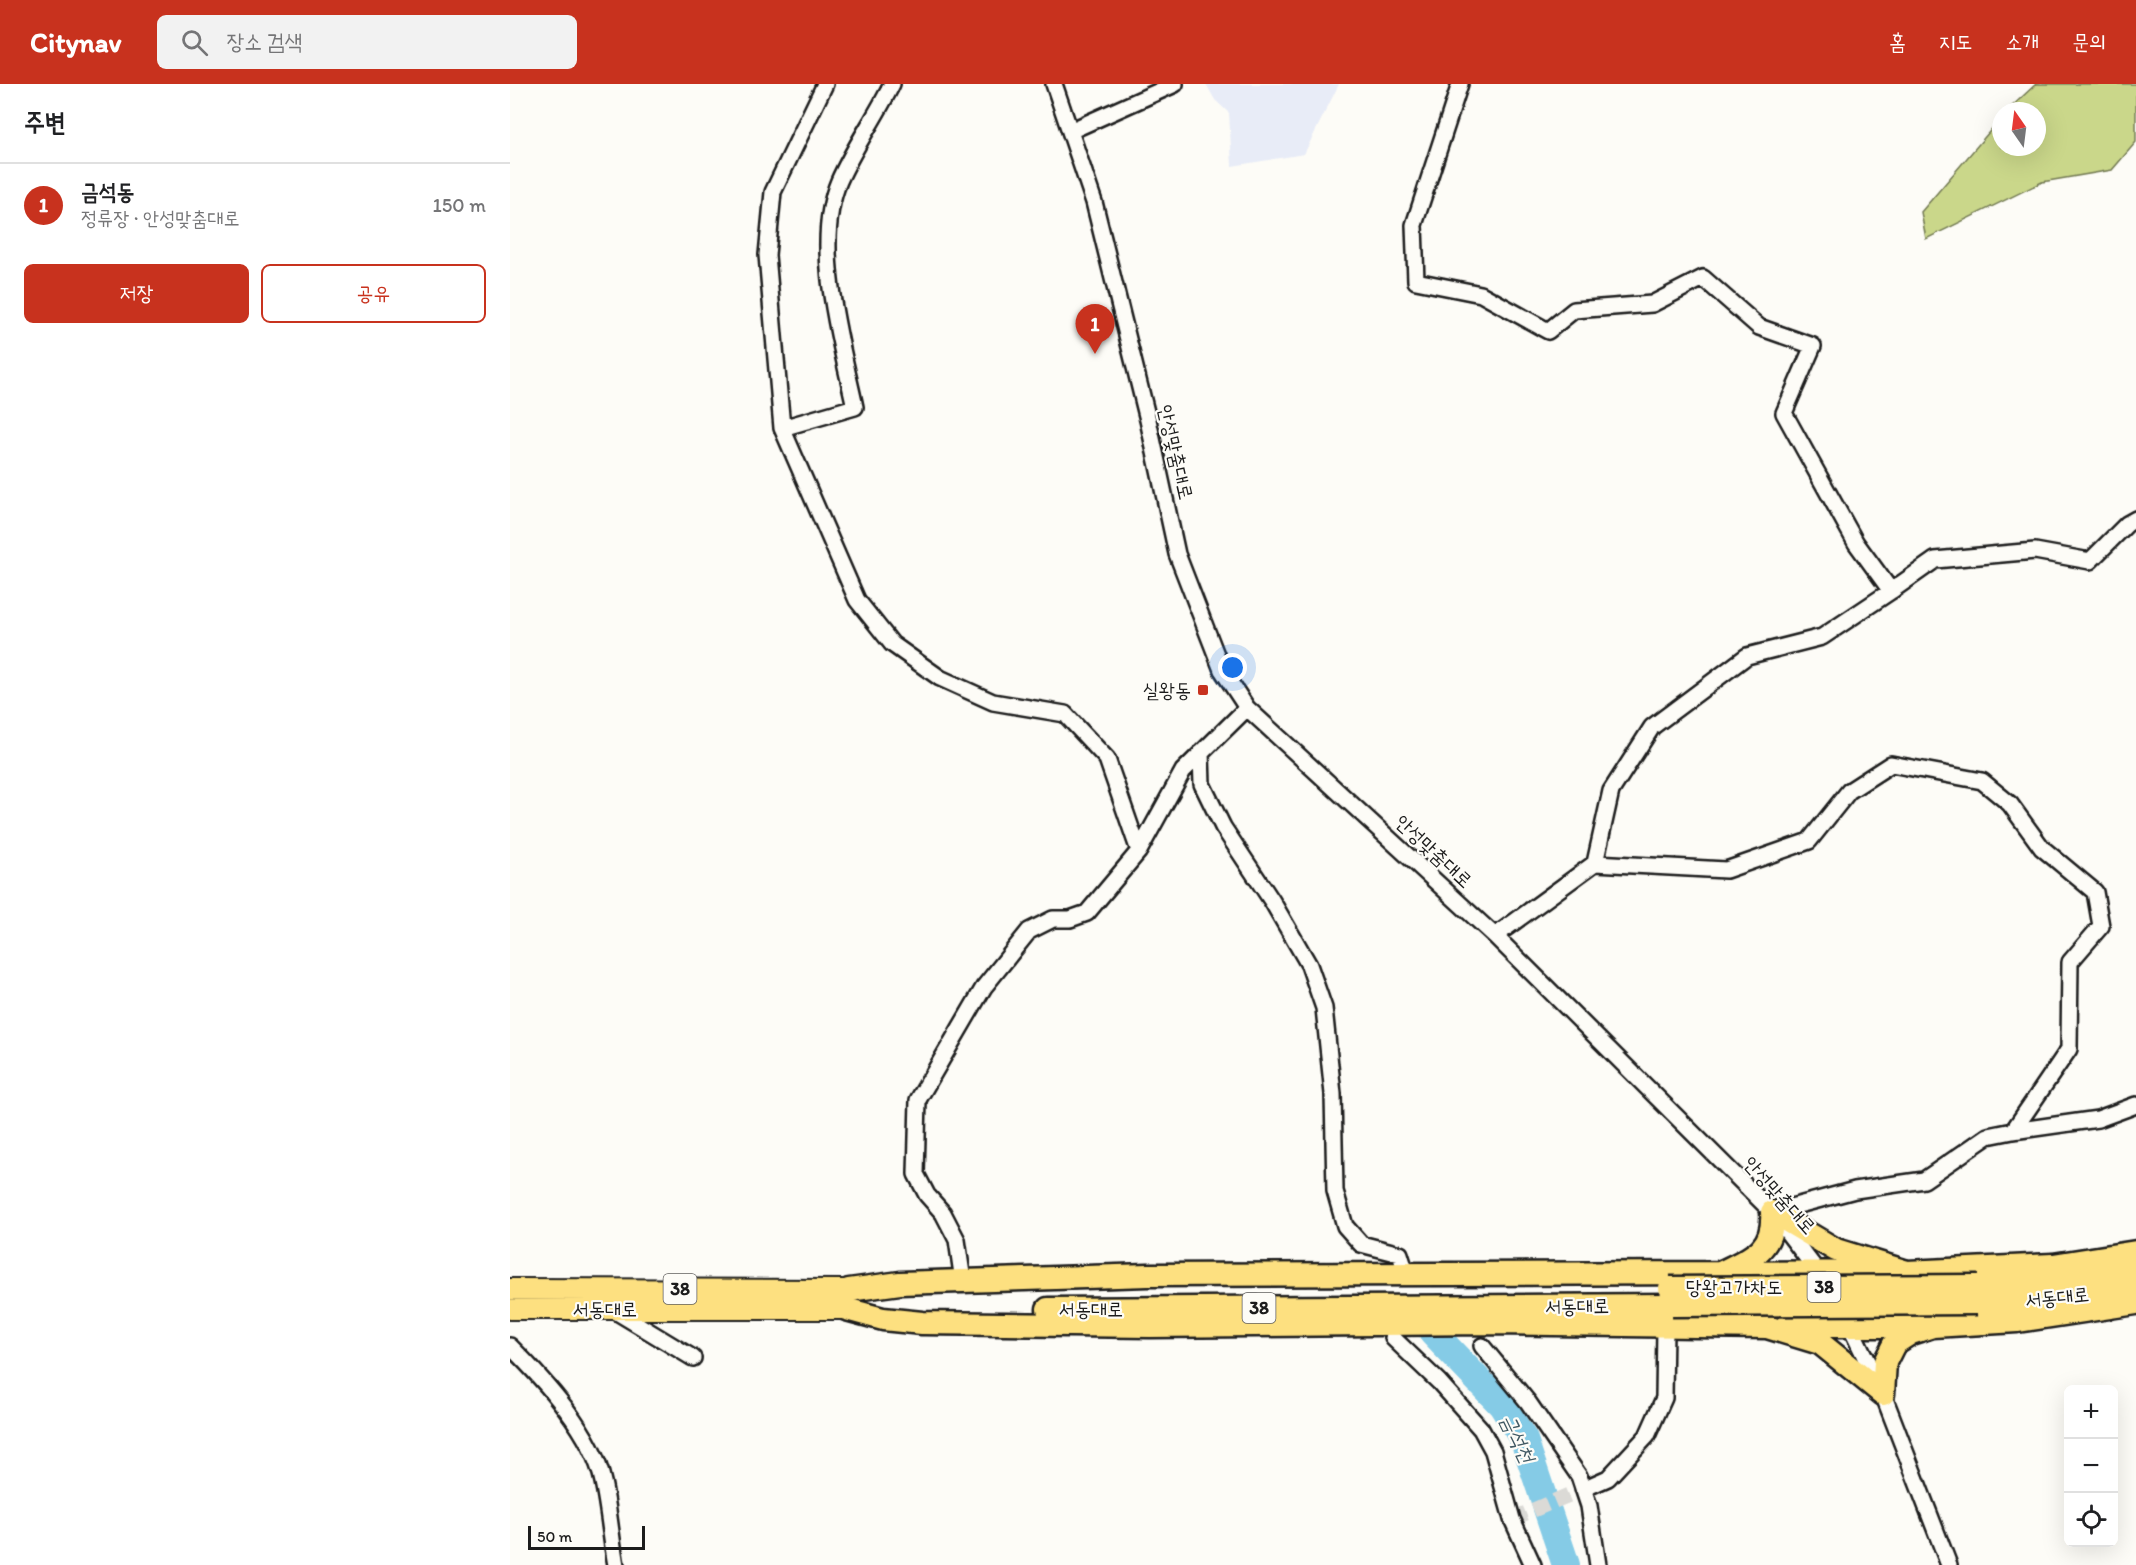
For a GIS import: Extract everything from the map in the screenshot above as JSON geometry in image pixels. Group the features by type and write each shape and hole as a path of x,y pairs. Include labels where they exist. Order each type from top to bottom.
{"highway":[{"path":"1720,1273 1763,1250 1773,1225 1772,1212"},
{"path":"1772,1212 1836,1250 1907,1272"},
{"path":"848,1300 900,1283 1148,1275 1907,1272 2053,1265 2136,1252"},
{"name":"서동대로","path":"1978,1294 2030,1283 2136,1269"},
{"name":"서동대로","path":"1978,1294 2038,1299 2136,1286"},
{"name":"당왕고가차도","path":"1671,1296 1978,1294"},
{"name":"서동대로","path":"848,1300 1671,1296"},
{"path":"848,1300 883,1319 922,1323 1150,1326 1490,1323 1767,1327 1845,1316 1933,1326 2017,1321 2136,1303"},
{"path":"1883,1394 1885,1362 1894,1344 1911,1333 1933,1326"},
{"path":"1767,1327 1820,1343 1883,1394"}],"main road":[{"name":"서동대로","path":"510,1289 848,1300"},
{"name":"서동대로","path":"510,1309 612,1309 848,1300"}],"street":[{"path":"825,84 773,192 767,255 782,428 857,600 892,644 940,678 993,702 1065,714 1107,759 1139,851"},
{"path":"782,428 855,407 830,292 830,214 839,182 892,84"},
{"name":"안성맞춤대로","path":"1054,84 1094,202 1148,420 1177,554 1222,670 1247,708 1495,936 1772,1212 1819,1273 1845,1316 1883,1394 1949,1565"},
{"path":"1070,131 1175,84"},
{"path":"1460,84 1414,225 1416,281 1481,294 1548,331 1574,310 1652,304 1702,279 1759,327 1813,346 1784,412 1857,543 1892,591"},
{"path":"1595,863 1611,791 1652,727 1747,656 1822,637 1935,560 2036,551 2090,561 2127,524 2136,519"},
{"path":"963,1281 957,1240 943,1213 927,1195 916,1174 918,1100 984,987 1029,931 1053,919 1070,919 1087,913 1139,851 1183,771 1247,708"},
{"path":"1201,753 1202,784 1223,827 1272,901 1309,965 1324,1008 1333,1094 1335,1191 1345,1226 1361,1244 1400,1254 1406,1273"},
{"path":"1495,936 1595,863 1726,870 1809,841 1849,791 1891,764 1982,781 2010,804 2042,848 2095,892 2101,926 2070,962 2069,1049 2013,1131"},
{"path":"1772,1212 1854,1190 1924,1180 1988,1136 2098,1119 2136,1105"},
{"path":"612,1309 693,1358"},
{"path":"1583,1489 1608,1478 1647,1436 1664,1398 1665,1327"},
{"path":"1393,1338 1439,1382 1481,1429 1493,1450 1512,1519 1533,1565"},
{"path":"510,1346 541,1378 590,1447 603,1481 616,1565"},
{"path":"1482,1346 1528,1402 1579,1476 1589,1506 1598,1565"}],"shaded area":[{"path":"1206,84 1339,84 1304,154 1232,166 1229,113 1215,100"}],"green space":[{"path":"2036,84 2136,84 2136,142 2112,170 2042,182 1926,239 1921,212 1992,129 1992,156 2046,156 2046,102 2017,102"}],"waterway":[{"name":"금석천","path":"1433,1333 1502,1405 1524,1440 1566,1565"}],"tunnel":[{"path":"1512,1519 1583,1489"}],"place":[{"name":"금석동","path":"1095,354"},
{"name":"실왕동","path":"1203,690"}]}
